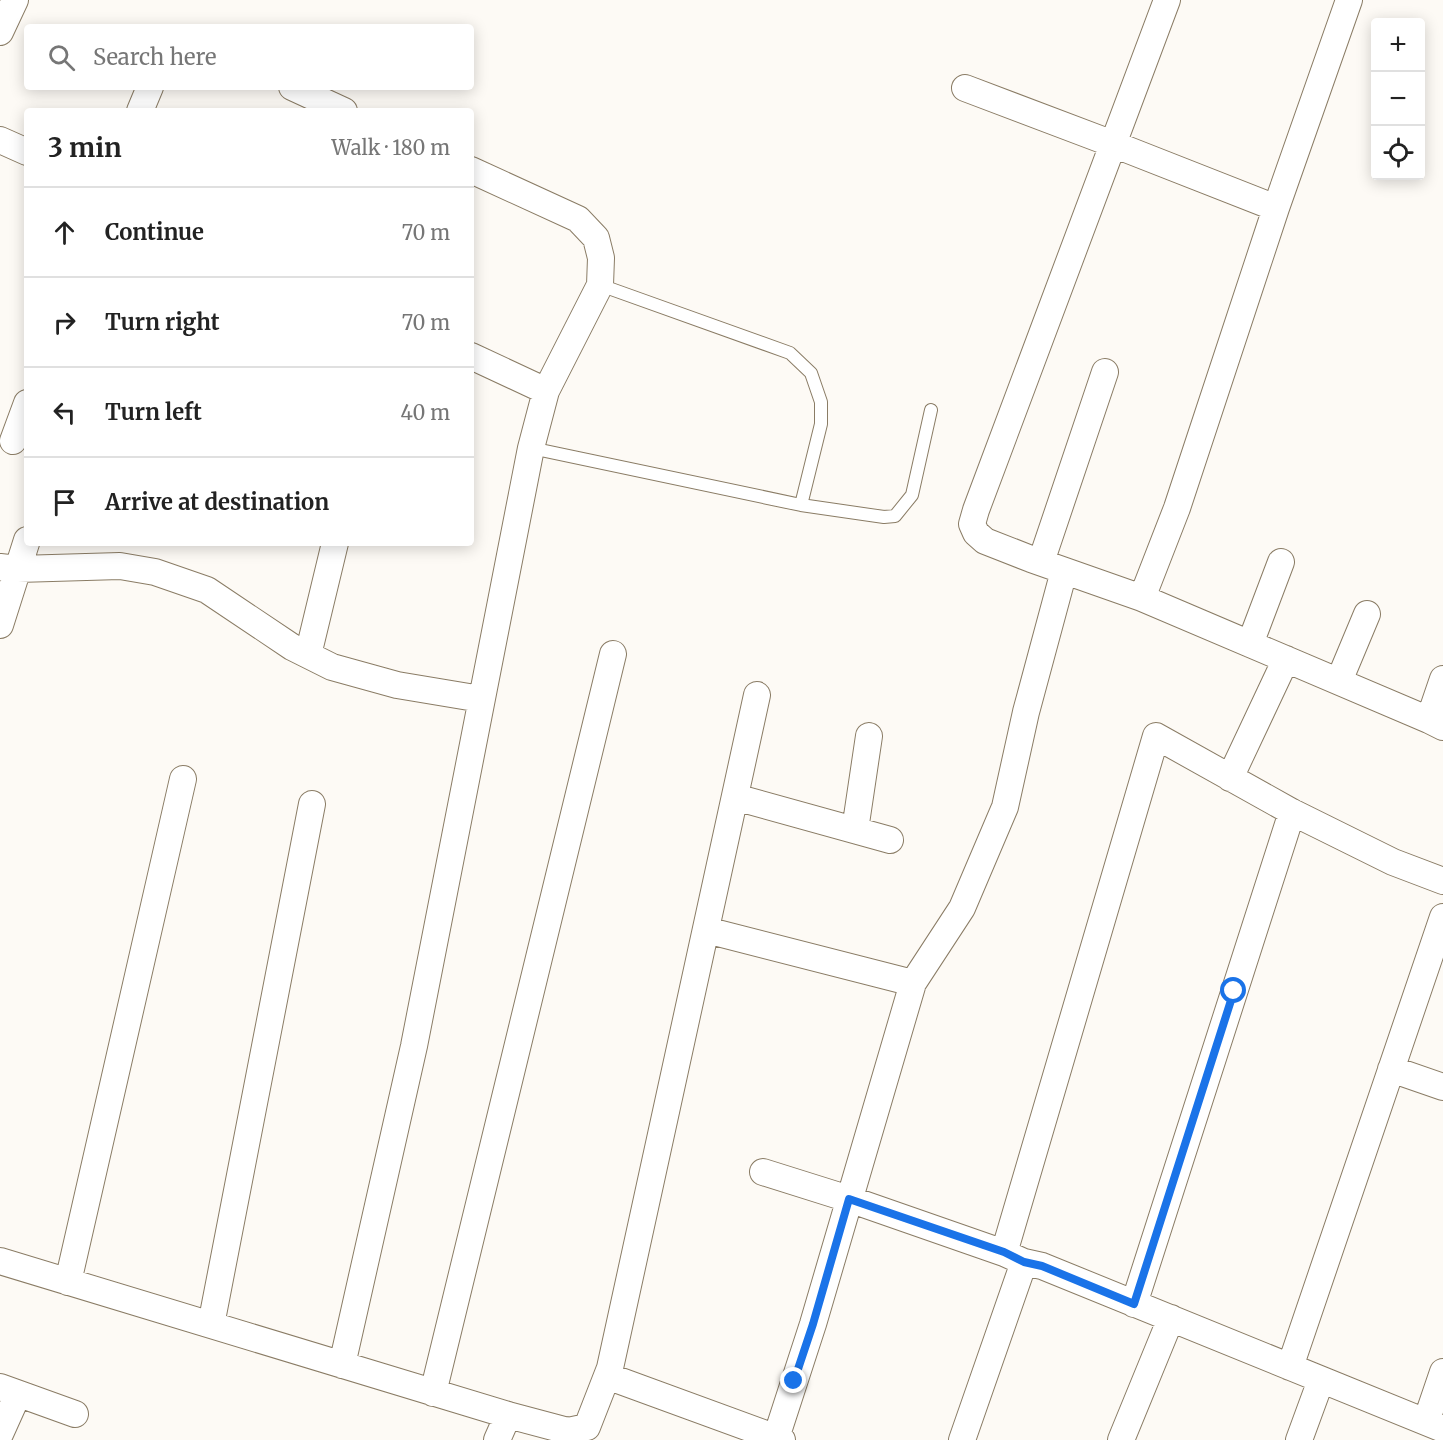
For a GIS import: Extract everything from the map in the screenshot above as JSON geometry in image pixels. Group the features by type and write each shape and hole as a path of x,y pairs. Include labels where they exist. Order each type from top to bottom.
{"street":[{"path":"0,32 15,0"},
{"path":"1167,0 972,524 976,533 985,541 1142,598 1436,723 1443,679"},
{"path":"1142,598 1177,508 1276,208 1349,0"},
{"path":"965,88 1276,208"},
{"path":"141,108 149,90"},
{"path":"298,90 338,108"},
{"path":"0,140 24,151"},
{"path":"342,1365 414,1046 531,448 546,391 600,285 601,258 596,238 578,219 474,171"},
{"path":"474,357 546,391"},
{"path":"607,1376 779,1439 913,983 962,908 1005,807 1026,712 1052,566 1105,372"},
{"path":"14,442 24,413"},
{"path":"0,625 9,568 24,545"},
{"path":"308,655 335,546"},
{"path":"1250,644 1281,562"},
{"path":"9,568 120,567 155,572 207,590 292,647 332,667 397,684 482,699"},
{"path":"1339,681 1367,614"},
{"path":"433,1393 613,654"},
{"path":"1230,778 1286,659"},
{"path":"0,1261 508,1415 568,1431 587,1427 610,1368 757,695"},
{"path":"855,830 869,736"},
{"path":"962,1440 1156,736 1292,812 1393,862 1443,881"},
{"path":"68,1282 183,779"},
{"path":"735,796 890,840"},
{"path":"211,1325 312,804"},
{"path":"1134,1304 1292,812"},
{"path":"1290,1367 1443,916"},
{"path":"706,930 913,983"},
{"path":"1391,1069 1443,1087"},
{"path":"763,1172 849,1199 1042,1266 1435,1425 1443,1372"},
{"path":"1121,1440 1171,1318"},
{"path":"1299,1440 1321,1380"},
{"path":"0,1434 9,1390 75,1414"},
{"path":"497,1440 508,1415"}],"lane":[{"path":"600,285 790,353 812,373 821,402 821,424 801,505"},
{"path":"531,448 801,505 884,517 895,516 912,495 932,410"}],"route":[{"path":"794,1381 849,1199 1004,1252 1024,1262 1042,1266 1134,1304 1234,991"}]}
